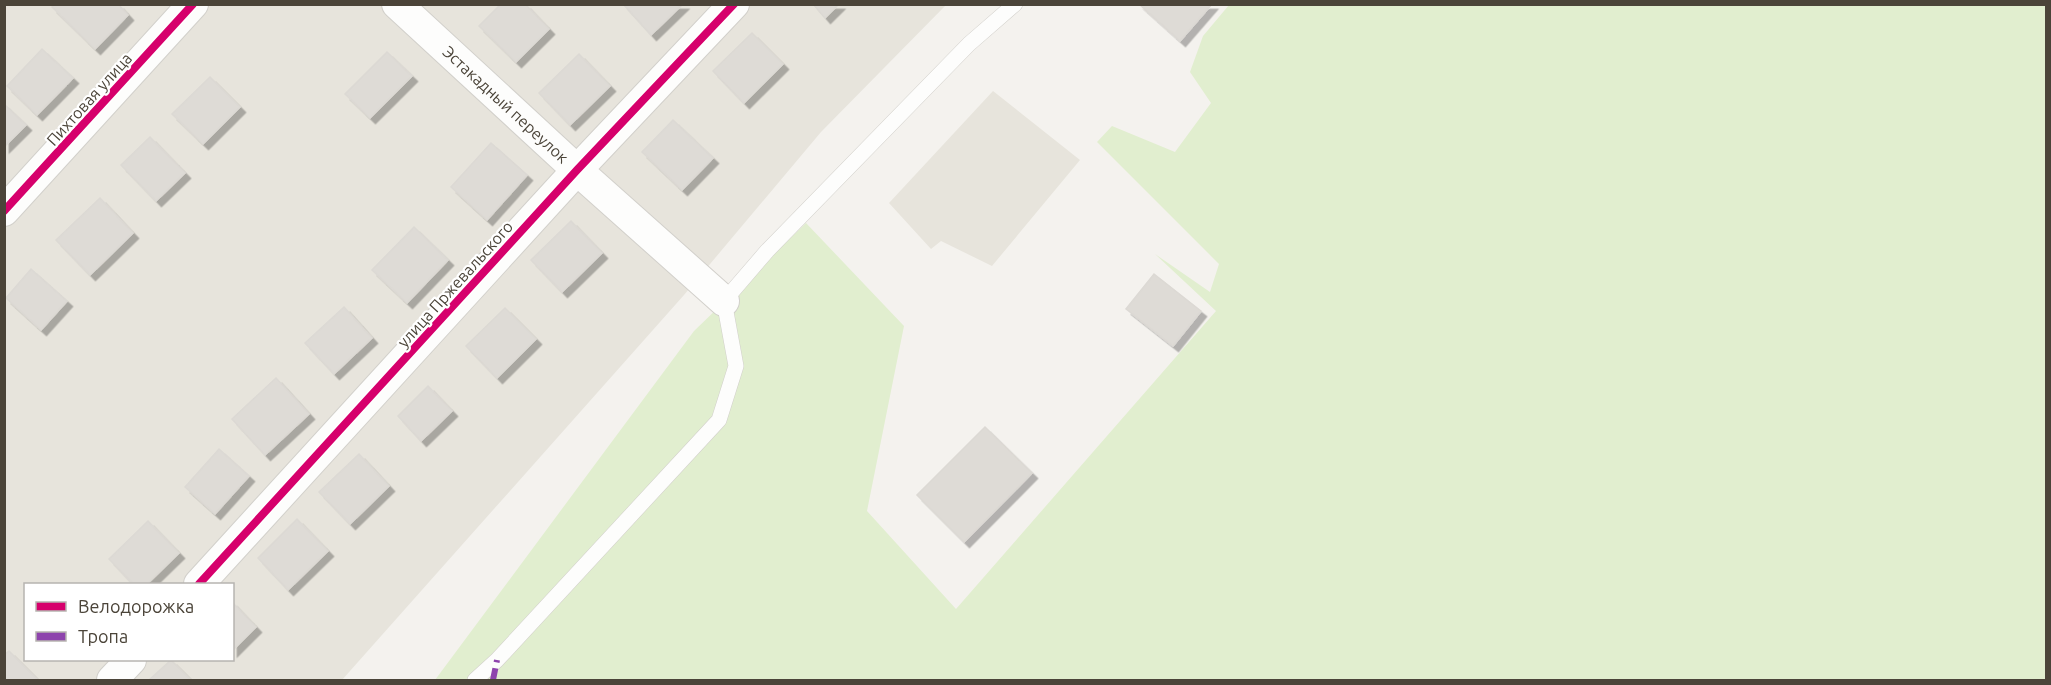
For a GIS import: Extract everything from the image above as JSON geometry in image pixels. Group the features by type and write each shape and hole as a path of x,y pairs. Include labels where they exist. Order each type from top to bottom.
{"street":[{"name":"Пихтовая улица","path":"4,211 193,4"},
{"name":"Эстакадный переулок","path":"397,4 577,170 724,301"},
{"name":"улица Пржевальского","path":"201,583 577,170 734,4"},
{"path":"112,681 130,661"}],"lane":[{"path":"475,681 719,420 736,366 724,301 767,251 969,44 1015,4"}],"shaded area":[{"path":"4,5 946,5 821,132 684,295 342,680 5,680"},
{"path":"993,91 1080,160 992,266 941,241 931,249 889,203"}],"green space":[{"path":"1229,5 2046,5 2046,680 435,680 694,331 806,223 904,326 867,511 956,609 1216,311 1155,254 1210,292 1219,264 1097,142 1112,126 1175,152 1211,103 1190,72 1203,36"}],"building":[{"path":"55,4 118,4 128,15 95,49 52,7"},
{"path":"501,4 525,4 549,29 516,62 479,26"},
{"path":"623,4 683,4 651,35"},
{"path":"813,4 839,4 825,18"},
{"path":"1139,4 1212,4 1180,41"},
{"path":"752,33 783,64 744,103 713,71"},
{"path":"42,49 73,78 37,115 7,86"},
{"path":"387,52 412,76 370,118 345,94"},
{"path":"579,54 610,86 570,125 539,93"},
{"path":"210,77 240,107 203,144 172,114"},
{"path":"4,104 26,125 4,147"},
{"path":"673,120 713,158 682,190 642,152"},
{"path":"150,137 185,173 156,201 121,165"},
{"path":"491,143 527,175 487,220 451,187"},
{"path":"100,198 133,233 90,275 56,240"},
{"path":"571,221 602,253 562,292 531,260"},
{"path":"414,227 448,260 407,303 372,270"},
{"path":"31,269 67,301 41,330 6,298"},
{"path":"1154,274 1201,311 1173,346 1126,309"},
{"path":"344,307 372,338 334,374 305,343"},
{"path":"505,308 536,339 497,378 466,346"},
{"path":"276,378 309,414 265,455 232,419"},
{"path":"428,386 452,411 421,441 398,416"},
{"path":"985,427 1032,473 964,542 917,495"},
{"path":"219,449 249,476 215,514 185,487"},
{"path":"359,454 389,486 350,524 319,492"},
{"path":"297,519 328,551 288,590 258,558"},
{"path":"148,521 179,553 148,583 132,583 109,559"},
{"path":"234,604 256,627 234,649"},
{"path":"9,651 38,680 4,680 4,655"},
{"path":"172,661 191,680 149,680"}],"marked path":[{"path":"493,680 497,660"}],"cycle path":[{"path":"4,211 193,4"},
{"path":"200,583 577,170 734,4"}]}
